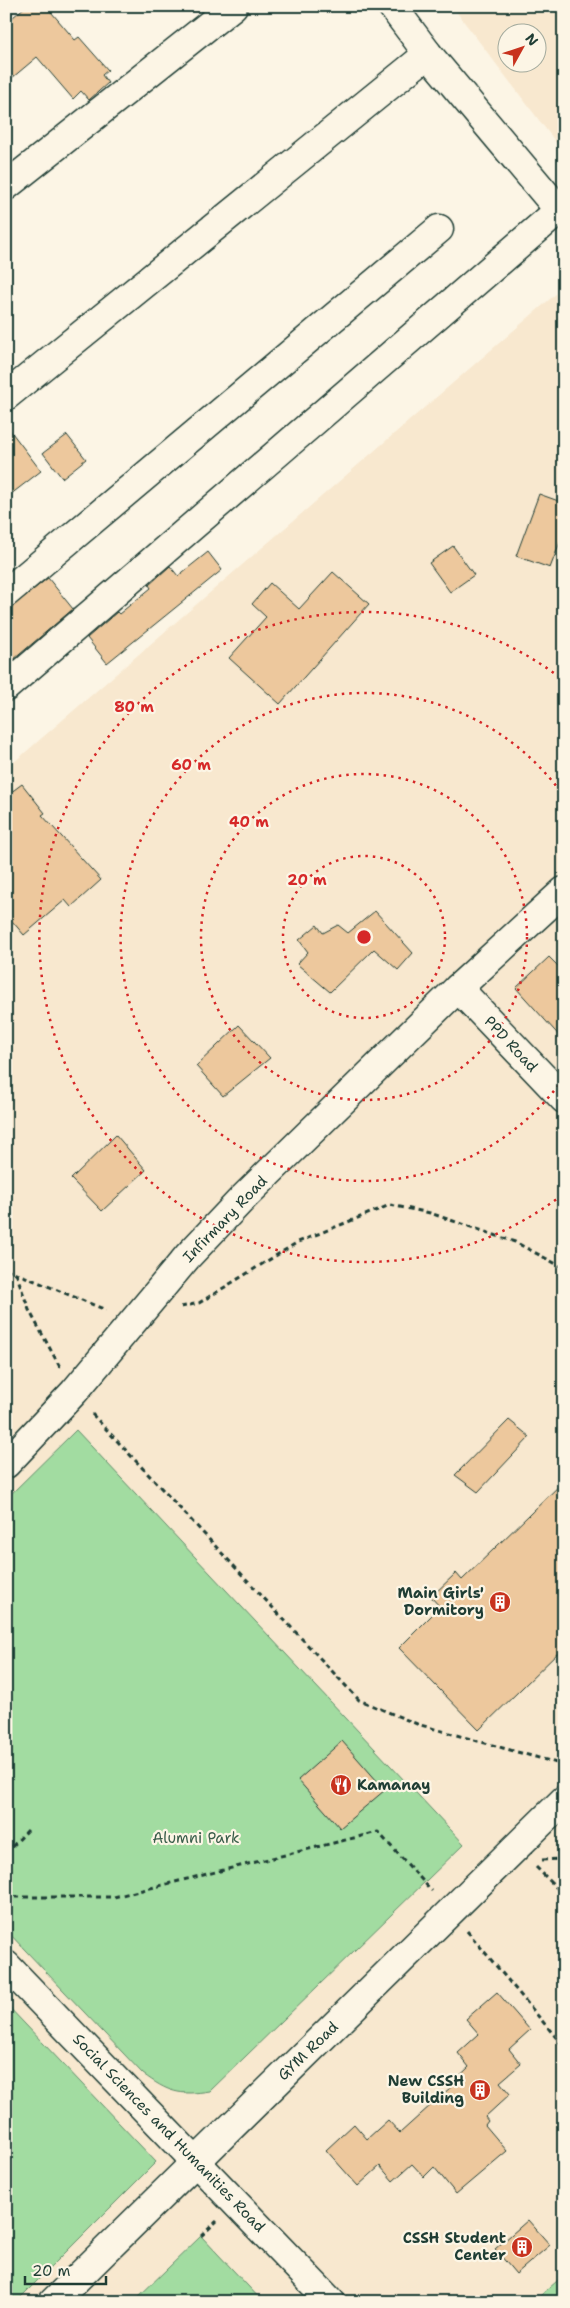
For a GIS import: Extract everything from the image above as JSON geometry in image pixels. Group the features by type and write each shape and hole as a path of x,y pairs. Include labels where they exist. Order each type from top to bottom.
{"street":[{"path":"6,186 233,6"},
{"path":"6,687 561,208 428,54 392,6"},
{"path":"6,396 428,54"},
{"path":"6,593 439,229"},
{"name":"Infirmary Road","path":"6,1464 74,1392 188,1256 243,1198 458,988 564,891"},
{"name":"PPD Road","path":"458,988 564,1099"},
{"name":"GYM Road","path":"53,2302 450,1911 522,1854 564,1800"},
{"name":"Social Sciences and Humanities Road","path":"6,1965 331,2302"}],"path":[{"path":"180,1308 199,1302 298,1242 390,1205 430,1213 515,1242 564,1268"},
{"path":"6,1269 133,1320"},
{"path":"16,1273 29,1310 74,1392 173,1502 359,1700 417,1724 564,1765"},
{"path":"6,1853 28,1830"},
{"path":"6,1897 114,1897 378,1832 450,1911 564,2048"},
{"path":"522,1854 564,1859"},
{"path":"522,1854 564,1895"}],"shaded area":[{"path":"452,6 564,6 564,150 561,149 502,72 548,72 548,22 498,22 498,66"},
{"path":"564,287 564,2302 6,2302 6,769"}],"green space":[{"name":"Alumni Park","path":"76,1430 464,1844 210,2091 182,2093 174,2091 167,2089 143,2074 6,1930 6,1499"},
{"path":"6,2004 156,2162 16,2302 6,2302"},
{"path":"201,2236 263,2302 133,2302"},
{"path":"564,2275 564,2302 533,2302"}],"building":[{"path":"26,6 46,6 75,40 79,37 108,70 102,75 108,83 89,100 81,91 73,99 37,57 6,83 6,23"},
{"path":"6,425 41,471 6,498"},
{"path":"67,435 86,459 62,478 43,453"},
{"path":"539,494 564,503 564,532 550,568 516,556"},
{"path":"453,546 474,575 450,592 429,563"},
{"path":"208,552 222,570 107,663 87,638 117,612 119,614 151,588 149,585 170,566 178,576"},
{"path":"333,572 369,604 280,704 229,658 266,617 252,604 270,583 299,609"},
{"path":"48,578 73,609 6,666 6,611"},
{"path":"22,784 45,813 42,815 101,880 71,907 65,900 24,935 6,914 6,796"},
{"path":"375,911 413,953 398,970 374,949 330,992 297,964 308,952 299,940 317,925 323,933 338,925 348,933"},
{"path":"549,957 564,972 564,1041 516,988"},
{"path":"239,1025 270,1058 223,1096 196,1066"},
{"path":"116,1135 146,1170 102,1211 71,1179"},
{"path":"509,1420 530,1437 478,1492 455,1475"},
{"name":"Main Girls' Dormitory","path":"564,1481 564,1647 479,1730 399,1648 440,1607 431,1597 456,1573 462,1580"},
{"name":"Kamanay","path":"342,1741 385,1790 340,1828 298,1780"},
{"name":"New CSSH Building","path":"497,1992 530,2030 509,2049 521,2064 500,2082 510,2094 485,2117 488,2121 485,2125 507,2151 456,2194 434,2167 424,2177 412,2164 393,2181 380,2166 358,2186 326,2150 354,2124 367,2139 388,2120 400,2133 451,2087 450,2085 469,2067 458,2053 479,2034 466,2019"},
{"name":"CSSH Student Center","path":"528,2220 550,2245 516,2274 495,2249"}],"place":[{"name":"Main Girls' Dormitory","path":"500,1602"},
{"name":"Kamanay","path":"341,1785"},
{"name":"New CSSH Building","path":"480,2090"},
{"name":"CSSH Student Center","path":"522,2247"}]}
